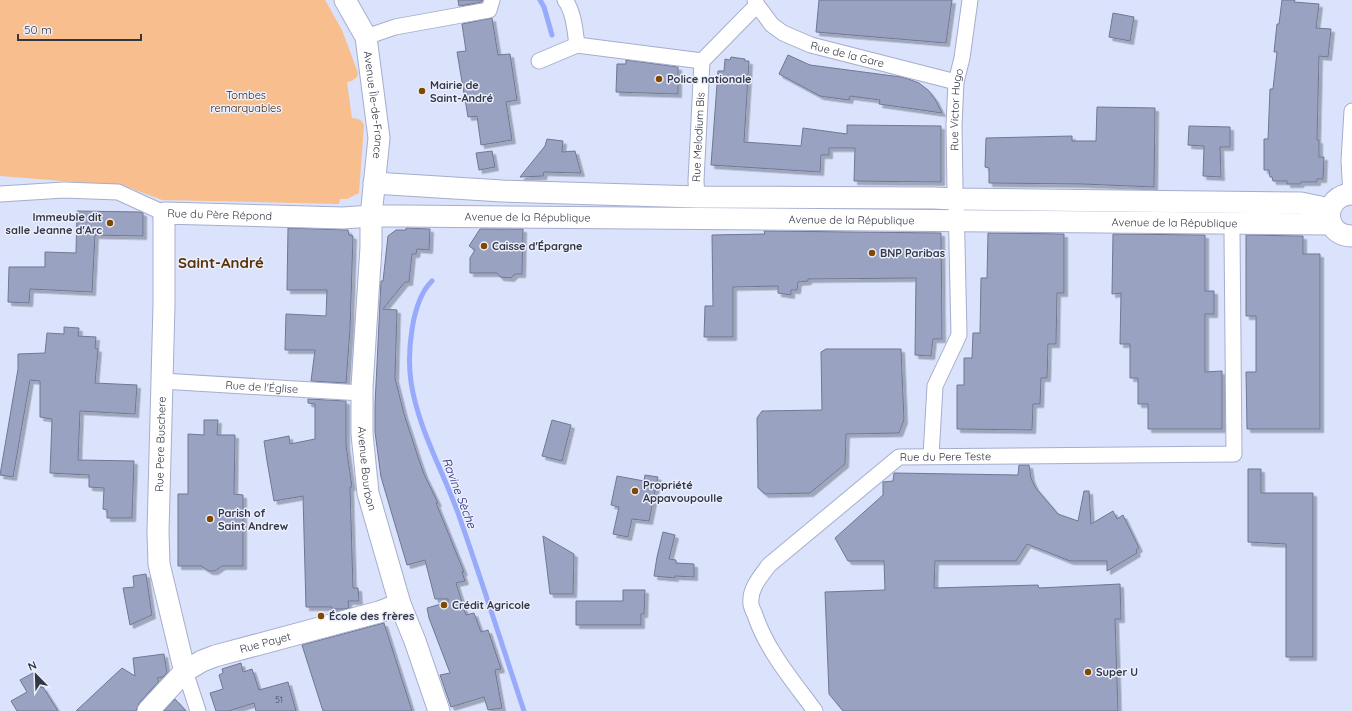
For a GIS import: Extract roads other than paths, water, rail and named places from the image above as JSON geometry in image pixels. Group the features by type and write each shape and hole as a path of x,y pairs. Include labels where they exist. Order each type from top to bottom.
{"main road":[{"name":"Avenue Île-de-France","path":"345,0 366,37 379,138 371,216"},
{"name":"Avenue de la République","path":"374,183 502,191 697,197 933,198 1302,203 1330,216"},
{"path":"1351,194 1338,198 1330,216 1340,234 1352,236"},
{"name":"Rue du Père Répond","path":"164,213 343,218 371,216"},
{"name":"Rue Pere Buschere","path":"164,213 164,305 158,532 159,564 185,671"},
{"name":"Avenue de la République","path":"371,216 1235,222 1330,216"},
{"name":"Avenue Bourbon","path":"371,216 371,247 362,393 362,434 368,493 400,604 415,641 439,711"},
{"name":"Rue Payet","path":"148,711 185,671 202,661 215,656 379,612 400,604"}],"street":[{"path":"565,0 568,4 572,18 577,45"},
{"name":"Rue Victor Hugo","path":"931,456 935,386 958,335 954,125 956,82 962,58 970,0"},
{"path":"539,61 577,45 702,61 756,2"},
{"name":"Rue de la Gare","path":"756,2 772,25 783,33 811,45 956,82"},
{"path":"366,37 395,28 490,5"},
{"path":"935,76 946,72 962,58"},
{"name":"Rue Melodium Bis","path":"697,197 696,181 702,61"},
{"path":"1351,194 1349,161 1352,111"},
{"name":"Rue du Père Répond","path":"0,194 64,190 118,192 164,213"},
{"name":"Rue du Pere Teste","path":"815,711 774,655 758,624 751,604 752,594 757,582 769,566 900,457 1234,454 1232,232 1235,222"},
{"name":"Rue de l'Église","path":"162,381 362,393"},
{"path":"185,671 198,711"}],"waterway":[{"name":"Ravine Sèche","path":"540,0 544,7 552,35"},
{"name":"Ravine Sèche","path":"432,281 419,301 412,328 410,343 410,370 414,399 431,448 458,513 524,711"}],"place":[{"name":"Police nationale","path":"659,79"},
{"name":"Mairie de Saint-André","path":"422,91"},
{"name":"Immeuble dit salle Jeanne d'Arc","path":"110,223"},
{"name":"Caisse d'Épargne","path":"484,246"},
{"name":"BNP Paribas","path":"872,253"},
{"name":"Propriété Appavoupoulle","path":"635,491"},
{"name":"Parish of Saint Andrew","path":"210,519"},
{"name":"Crédit Agricole","path":"444,605"},
{"name":"École des frères","path":"321,616"},
{"name":"Super U","path":"1088,672"}],"district":[{"name":"Saint-André","path":"221,263"}],"park label":[{"name":"Tombes remarquables","path":"246,101"}]}
